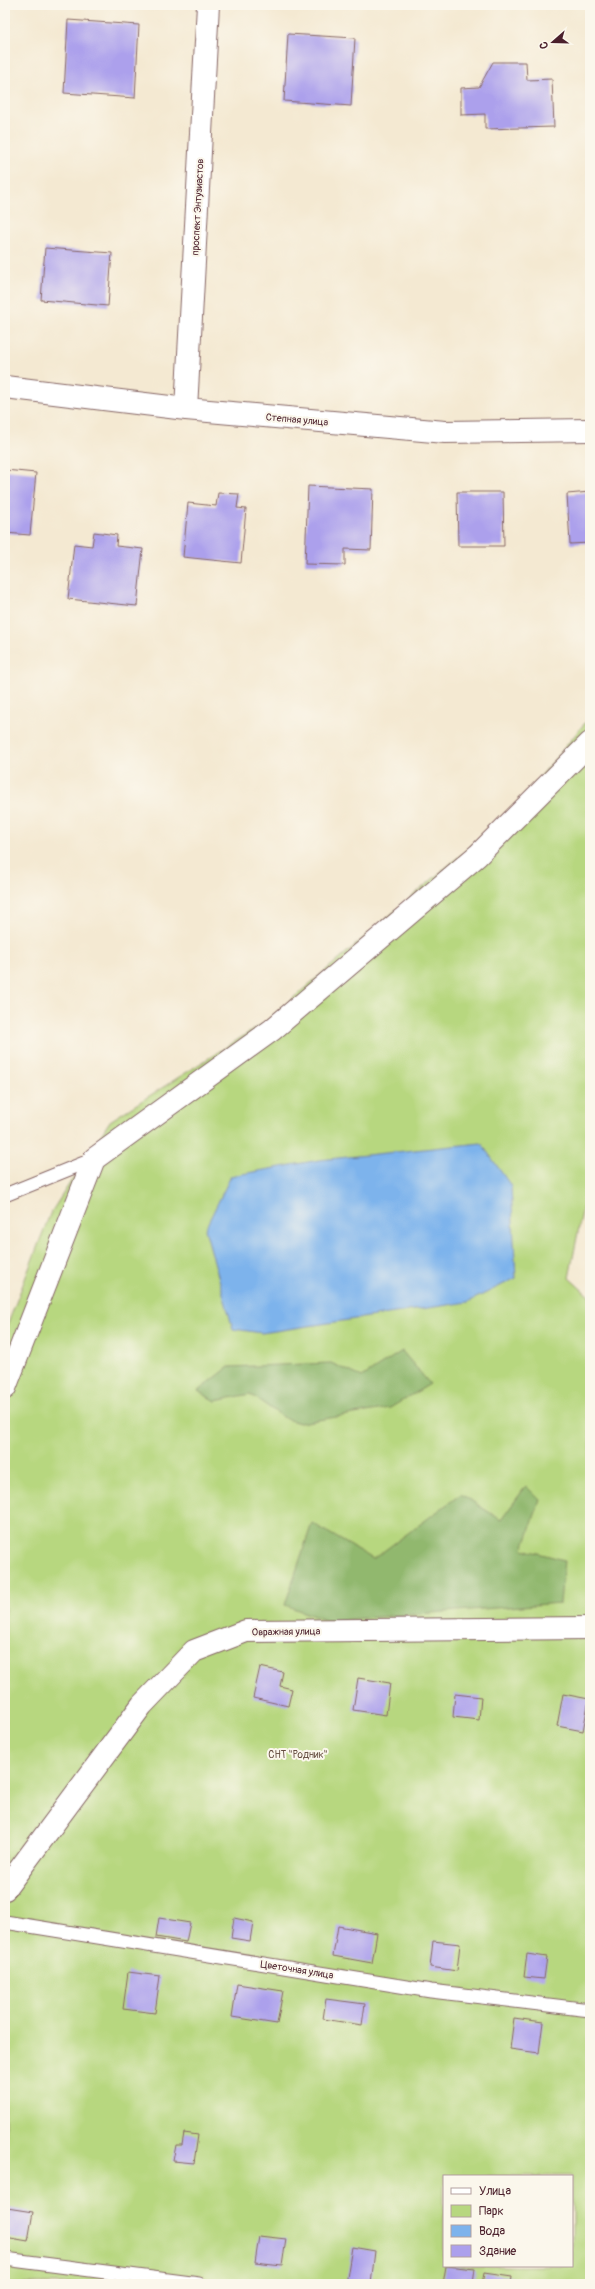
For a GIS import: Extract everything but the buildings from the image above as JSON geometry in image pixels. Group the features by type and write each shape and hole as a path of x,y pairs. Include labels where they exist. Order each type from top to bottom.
{"street":[{"name":"проспект Энтузиастов","path":"186,409 208,5"},
{"name":"Степная улица","path":"5,387 186,409 445,432 590,430"},
{"path":"5,1388 94,1159 272,1030 478,854 590,743"},
{"name":"Овражная улица","path":"5,1889 142,1705 194,1651 246,1631 590,1628"}],"lane":[{"path":"5,1195 94,1159"},
{"name":"Цветочная улица","path":"5,1922 431,1991 590,2010"},
{"path":"5,2259 199,2284"}],"green space":[{"name":"СНТ \"Родник\"","path":"590,717 590,1171 569,1278 590,1297 590,2284 5,2284 5,1331 50,1214 110,1121 264,1023 510,813"},
{"path":"402,1351 430,1384 390,1408 300,1423 286,1419 250,1394 215,1401 198,1391 229,1367 331,1363 362,1377"},
{"path":"526,1486 540,1500 523,1549 564,1560 560,1603 327,1621 285,1605 312,1523 373,1559 461,1494 501,1520"}],"water":[{"path":"481,1143 511,1186 516,1278 468,1302 262,1333 233,1329 205,1229 231,1176 319,1160"}]}
